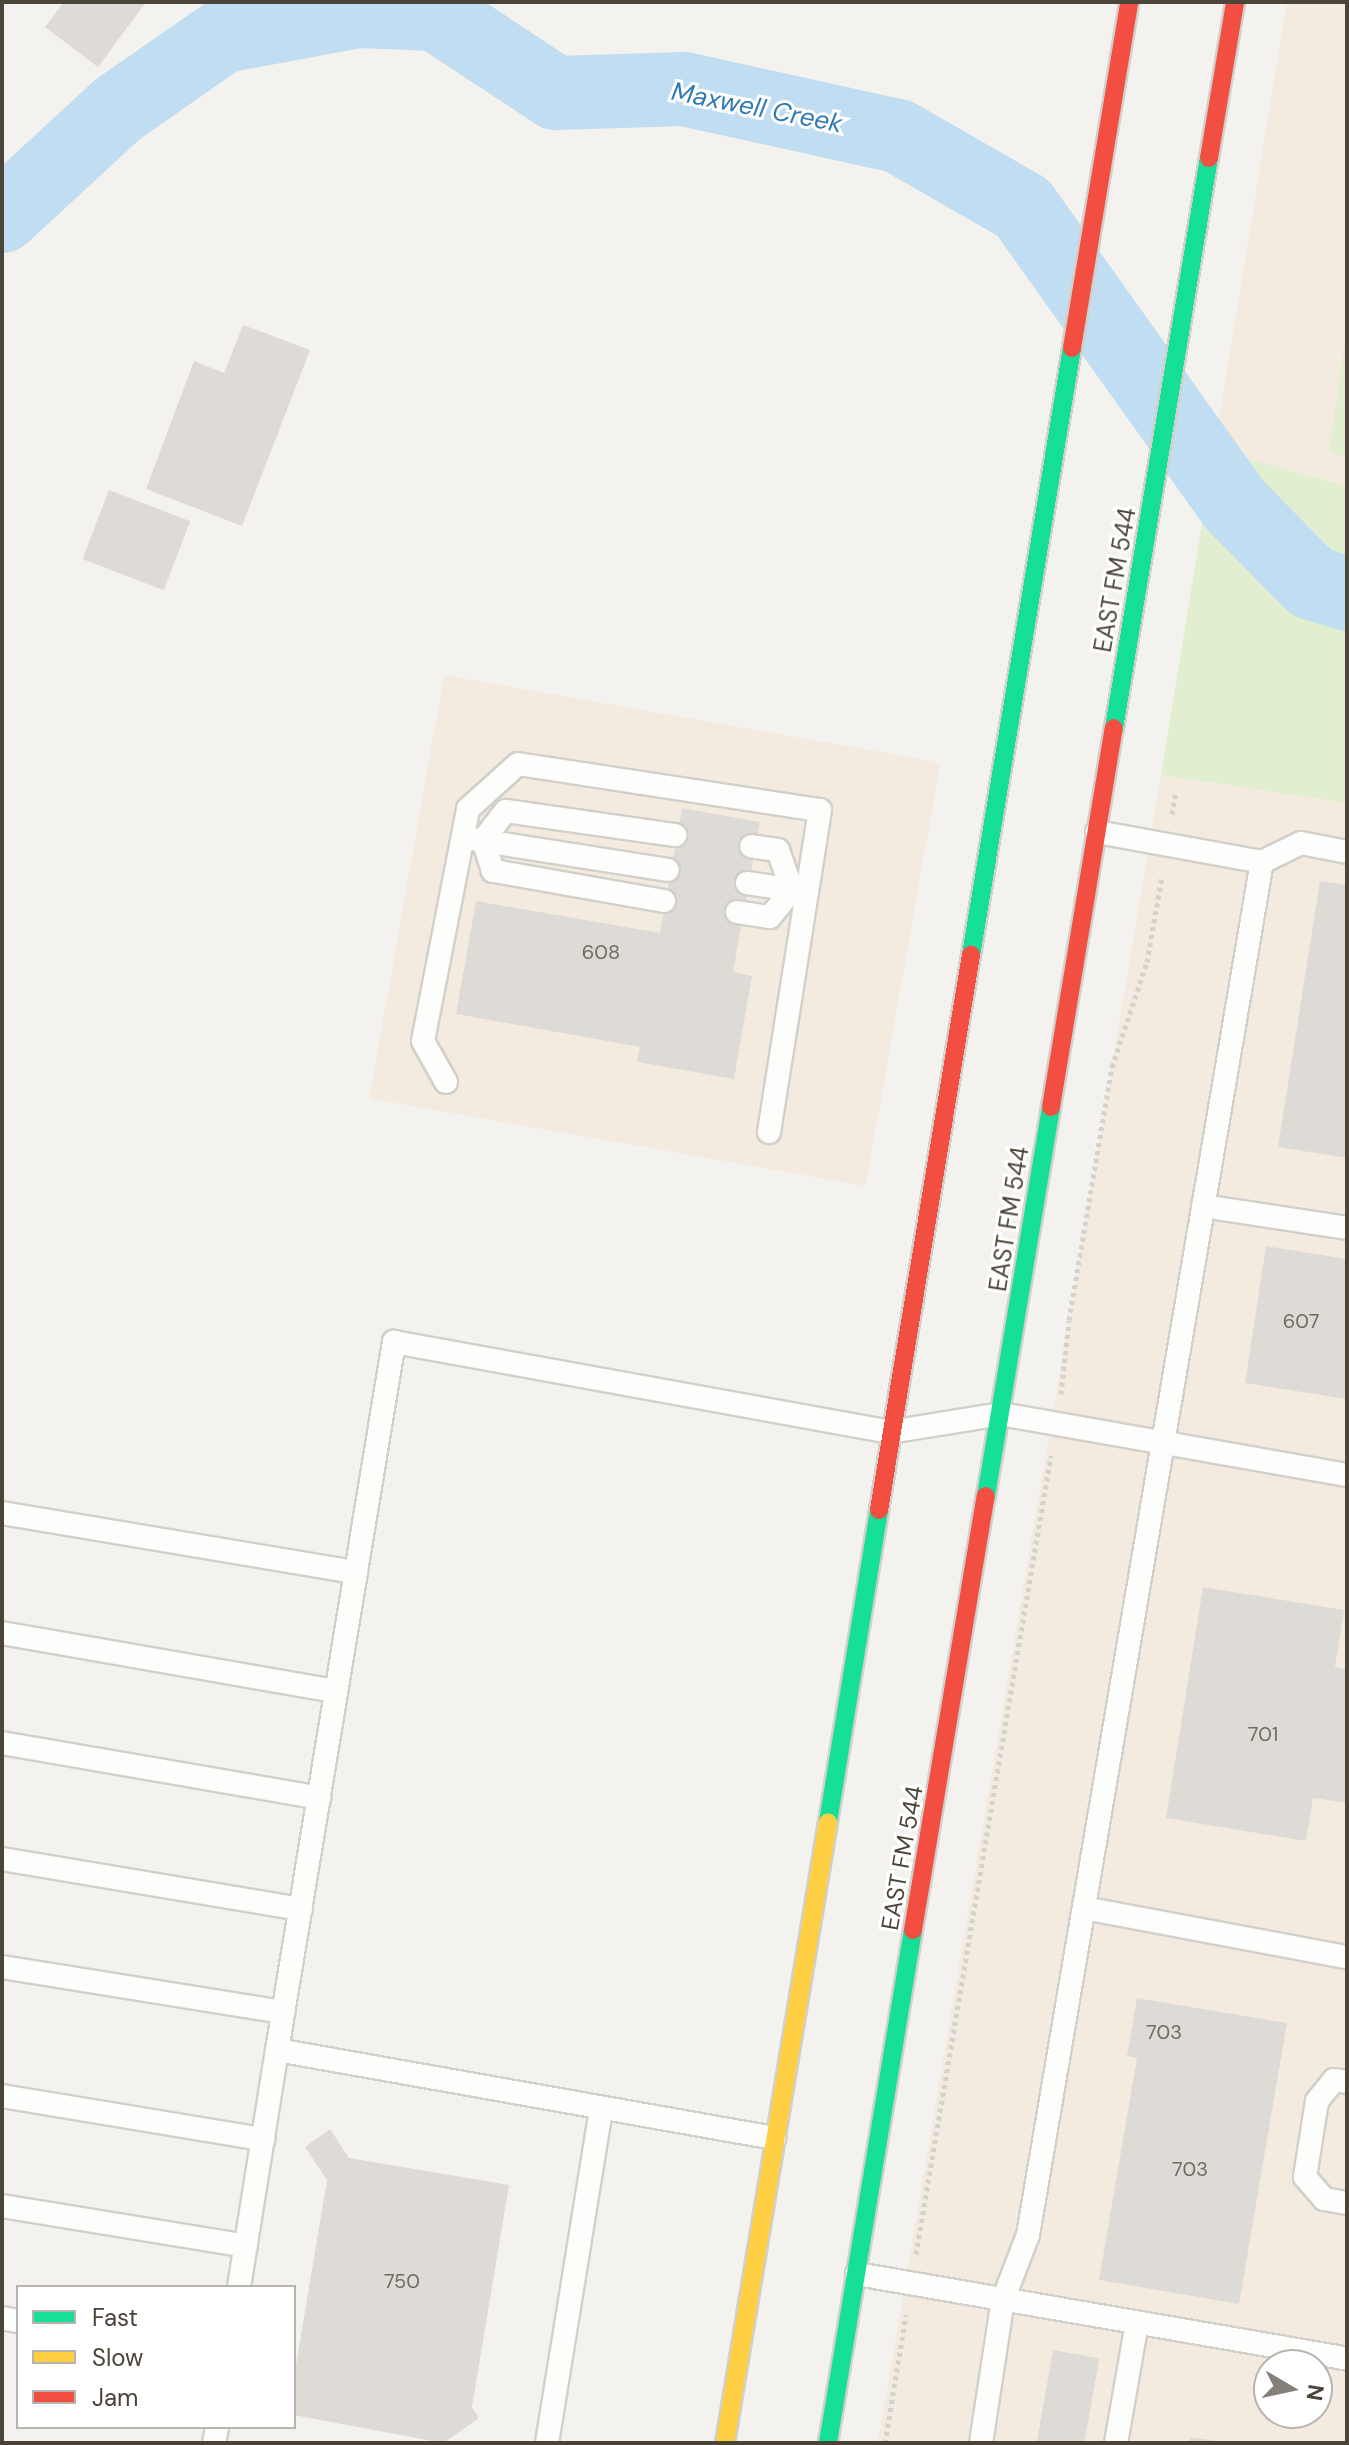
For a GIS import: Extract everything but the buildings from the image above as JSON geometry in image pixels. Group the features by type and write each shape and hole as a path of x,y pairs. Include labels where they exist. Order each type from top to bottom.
{"main road":[{"path":"725,2443 1129,2"},
{"name":"EAST FM 544","path":"828,2443 1235,2"}],"lane":[{"path":"664,901 493,871 473,839 468,809 518,764 820,810 800,891 769,1132"},
{"path":"446,1082 423,1041 473,839 506,811 675,835"},
{"path":"1097,832 1262,862 1301,843 1347,852"},
{"path":"473,839 668,870"},
{"path":"751,846 778,850 800,891"},
{"path":"981,2443 1003,2300 1028,2235 1262,862"},
{"path":"747,883 800,891"},
{"path":"737,912 770,917 800,891"},
{"path":"1203,1206 1347,1228"},
{"path":"239,2285 394,1342 890,1432 1001,1414 1347,1475"},
{"path":"2,1513 356,1572"},
{"path":"2,1633 336,1691"},
{"path":"2,1743 319,1798"},
{"path":"2,1859 301,1909"},
{"path":"1084,1908 1347,1957"},
{"path":"2,1967 283,2012"},
{"path":"277,2050 774,2138"},
{"path":"1347,2082 1334,2080 1317,2101 1305,2177 1324,2199 1347,2203"},
{"path":"2,2096 263,2139"},
{"path":"547,2443 601,2109"},
{"path":"2,2206 246,2246"},
{"path":"857,2274 1347,2359"},
{"path":"1116,2443 1137,2323"}],"path":[{"path":"885,2443 1056,1424 1112,1067 1147,962 1176,792"}],"shaded area":[{"path":"1287,2 1347,2 1347,486 1214,450"},
{"path":"444,675 940,763 866,1186 369,1098"},
{"path":"1161,775 1347,803 1347,2443 878,2443"}],"green space":[{"path":"1347,328 1347,457 1329,452"},
{"path":"1214,450 1347,486 1347,803 1161,775"}],"waterway":[{"name":"Maxwell Creek","path":"2,216 118,109 223,36 358,11 436,14 556,93 684,89 898,136 1023,208 1234,504 1312,583 1347,594"}],"traffic: fast":[{"path":"1114,728 1209,158"},
{"path":"971,955 1072,348"},
{"path":"986,1496 1051,1107"},
{"path":"828,1822 879,1510"},
{"path":"828,2443 913,1930"}],"traffic: slow":[{"path":"725,2443 828,1822"}],"traffic: jam":[{"path":"1072,348 1129,2"},
{"path":"1209,158 1235,2"},
{"path":"1051,1107 1114,728"},
{"path":"879,1510 971,955"},
{"path":"913,1930 986,1496"}]}
